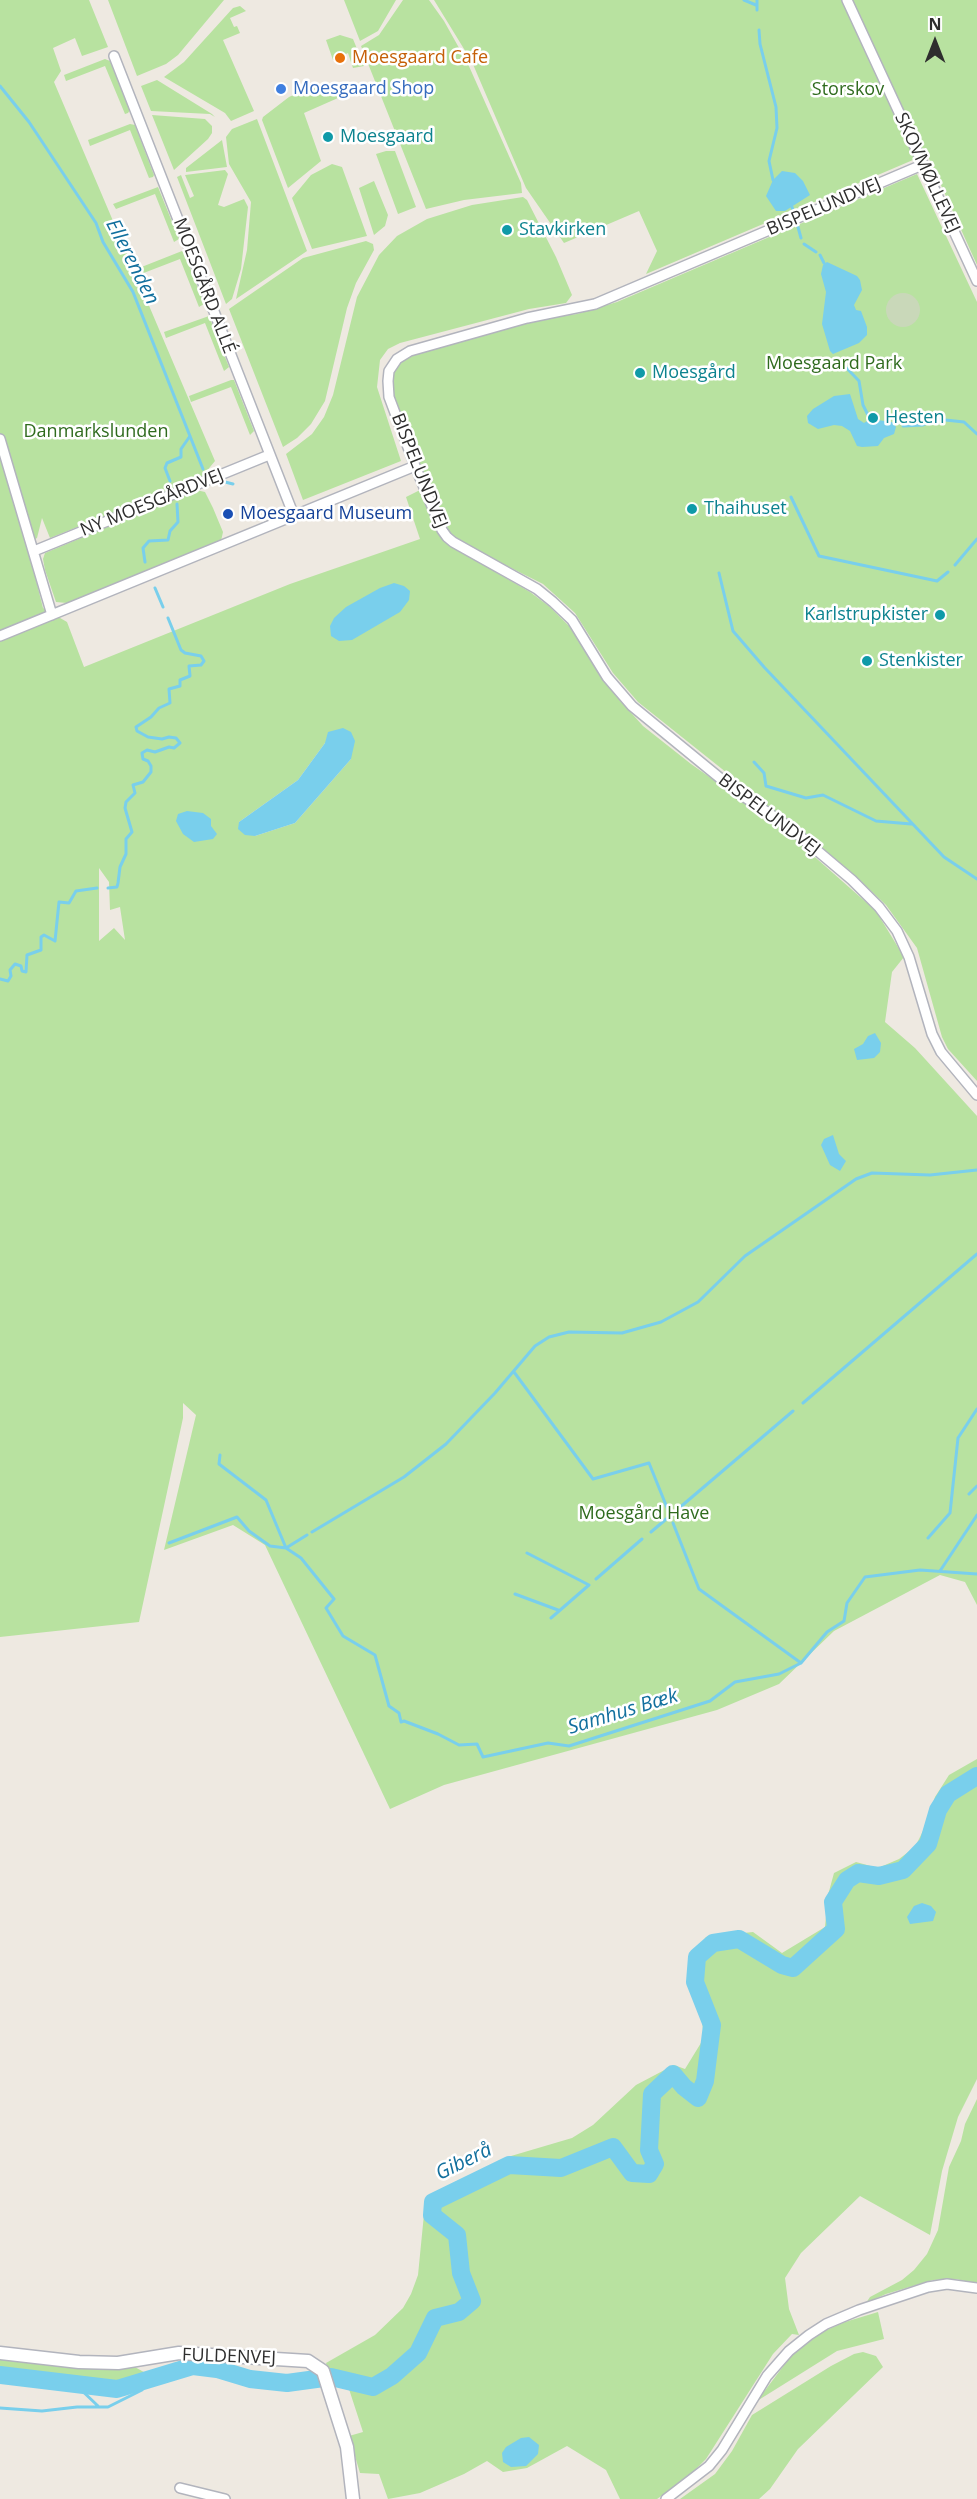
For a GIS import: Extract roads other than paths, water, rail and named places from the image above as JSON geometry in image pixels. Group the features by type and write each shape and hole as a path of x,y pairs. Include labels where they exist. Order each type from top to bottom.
{"street":[{"name":"SKOVMØLLEVEJ","path":"847,0 977,281"},
{"name":"MOESGÅRD ALLÉ","path":"114,56 294,516"},
{"name":"BISPELUNDVEJ","path":"922,165 595,304 527,318 410,351 397,359 389,371 389,397 415,466 447,537 554,602 572,620 607,677 632,706 737,792 788,826 852,880 879,907 897,931 909,957 932,1034 941,1052 977,1095"},
{"path":"0,439 52,615"},
{"name":"NY MOESGÅRDVEJ","path":"34,551 269,454"},
{"path":"0,636 415,466"},
{"path":"666,2499 708,2466 722,2450 766,2376 789,2351 809,2335 826,2324 859,2310 928,2287 947,2283 977,2288"},
{"name":"FULDENVEJ","path":"0,2353 79,2362 118,2363 179,2353 308,2361 323,2371 347,2447 353,2499"},
{"path":"180,2488 225,2499"}],"water":[{"path":"782,171 795,173 803,181 810,195 785,211 776,211 766,196 773,180"},
{"path":"827,262 857,276 860,280 862,290 854,305 856,310 861,311 867,327 867,335 859,343 833,354 822,324 826,292 821,274 823,265"},
{"path":"850,394 858,419 864,423 870,419 892,422 896,427 894,434 884,438 878,446 862,447 857,446 850,431 842,426 834,425 818,429 808,423 807,416 813,409 834,396"},
{"path":"394,583 410,591 409,600 400,612 352,640 339,641 331,636 330,626 334,618 346,607"},
{"path":"343,728 351,732 355,741 351,759 295,823 255,836 245,835 238,829 239,822 298,780 325,743 328,732"},
{"path":"187,811 203,813 211,819 211,826 217,834 213,839 194,842 183,834 176,821 178,814"},
{"path":"875,1033 881,1043 880,1052 874,1058 857,1060 854,1049 863,1044 868,1036"},
{"path":"833,1135 839,1154 846,1161 840,1171 830,1165 821,1145 824,1139"},
{"path":"922,1903 931,1906 936,1912 933,1921 910,1924 907,1917 914,1906"},
{"path":"529,2437 539,2445 538,2454 526,2466 511,2467 503,2462 502,2453 506,2447 521,2438"}],"waterway":[{"path":"744,0 756,5"},
{"path":"757,0 757,10"},
{"path":"759,30 760,44 776,107 777,128 769,161 773,180"},
{"name":"Ellerenden","path":"0,86 29,122 96,223 103,242 133,292 203,469"},
{"path":"798,227 801,238"},
{"path":"804,244 816,252"},
{"path":"820,255 824,263"},
{"path":"839,360 859,381 863,405 870,419"},
{"path":"903,426 923,425 936,419 964,422 977,434"},
{"path":"170,481 165,468 167,463 181,457 181,449 190,436"},
{"name":"Ellerenden","path":"225,482 233,484"},
{"path":"791,497 819,556 937,581 948,572"},
{"path":"145,562 143,548 149,541 168,540 170,531 178,522 177,504"},
{"path":"955,565 977,539"},
{"path":"719,573 733,631 764,667 944,857 977,879"},
{"path":"155,588 163,607"},
{"path":"108,888 117,887 120,867 126,854 126,839 132,832 125,808 126,802 135,793 133,785 143,782 151,772 151,766 143,759 142,753 147,750 155,752 169,747 174,748 180,743 176,738 148,737 137,731 136,727 151,717 159,708 170,703 169,689 180,686 180,680 190,676 189,666 201,665 204,661 201,656 181,650 168,618"},
{"path":"754,762 764,773 766,786 806,798 823,795 876,821 911,824"},
{"path":"0,979 8,981 11,976 10,970 15,964 21,966 22,971 26,972 27,955 41,950 41,937 44,935 55,941 59,902 69,903 76,891 97,888"},
{"path":"312,1532 404,1477 446,1444 495,1393 535,1346 549,1337 569,1332 622,1333 661,1322 698,1302 745,1256 856,1179 872,1173 930,1175 977,1170"},
{"path":"803,1403 977,1254"},
{"path":"514,1372 593,1479 649,1463 670,1515"},
{"path":"928,1538 950,1513 958,1438 977,1409"},
{"path":"651,1532 793,1411"},
{"name":"Samhus Bæk","path":"220,1455 219,1464 266,1500 286,1548 301,1558 334,1599 326,1608 343,1636 375,1655 389,1706 399,1713 401,1722 404,1721 438,1734 459,1745 477,1744 483,1757 548,1743 569,1746 710,1701 735,1682 779,1674 801,1663 827,1632 844,1621 847,1603 865,1577 920,1570 977,1574"},
{"path":"969,1494 977,1486"},
{"path":"940,1571 977,1515"},
{"path":"169,1543 237,1517 249,1531 270,1546 286,1548 307,1535"},
{"path":"673,1523 699,1589 801,1663"},
{"path":"596,1579 642,1539"},
{"path":"527,1553 589,1585 551,1618"},
{"path":"515,1594 558,1610"},
{"name":"Giberå","path":"0,2375 117,2389 193,2366 217,2369 250,2379 287,2383 331,2377 373,2387 392,2376 418,2353 435,2318 459,2312 472,2301 461,2273 457,2235 432,2215 433,2202 509,2165 561,2168 613,2147 632,2173 649,2174 655,2164 649,2150 652,2094 673,2074 698,2098 705,2081 712,2025 695,1982 697,1957 713,1943 739,1939 782,1965 793,1968 836,1929 833,1902 847,1880 858,1873 879,1876 903,1870 928,1844 938,1810 948,1794 977,1776"},
{"path":"0,2408 42,2411 77,2407 108,2407 142,2390 148,2380"},
{"path":"75,2384 98,2406"}],"place":[{"name":"Moesgaard Cafe","path":"340,58"},
{"name":"Moesgaard Shop","path":"281,89"},
{"name":"Moesgaard","path":"328,137"},
{"name":"Stavkirken","path":"507,230"},
{"name":"Moesgård","path":"640,373"},
{"name":"Hesten","path":"873,418"},
{"name":"Thaihuset","path":"692,509"},
{"name":"Moesgaard Museum","path":"228,514"},
{"name":"Karlstrupkister","path":"940,615"},
{"name":"Stenkister","path":"867,661"}],"park label":[{"name":"Storskov","path":"848,90"},
{"name":"Moesgaard Park","path":"834,364"},
{"name":"Danmarkslunden","path":"96,432"},
{"name":"Moesgård Have","path":"644,1514"}]}
